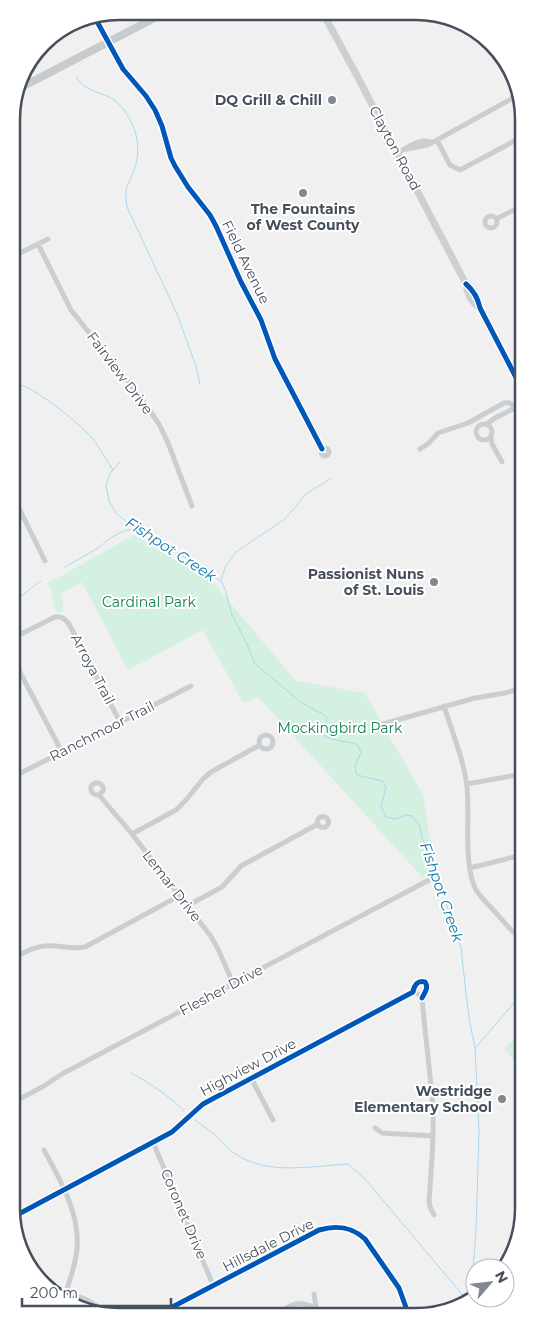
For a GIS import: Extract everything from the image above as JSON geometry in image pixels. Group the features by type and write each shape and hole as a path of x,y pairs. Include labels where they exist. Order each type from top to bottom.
{"main road":[{"path":"27,83 151,20"},
{"name":"Clayton Road","path":"327,20 466,284 473,303 480,308 510,366 515,370"}],"street":[{"name":"Field Avenue","path":"97,22 123,69 146,96 155,110 162,126 170,158 216,226 241,282 261,320 275,359 322,448"},
{"path":"397,153 417,142 434,141 513,98"},
{"path":"434,141 450,165 460,170 515,141"},
{"path":"496,219 515,210"},
{"path":"20,253 48,239"},
{"name":"Fairview Drive","path":"38,244 71,310 138,394 159,424 192,506"},
{"path":"510,366 515,363"},
{"path":"420,449 438,433 468,423 504,402 511,403 515,408 487,424 480,425 476,429 476,434 479,438 484,440 491,437"},
{"path":"487,424 492,429 492,444 502,462"},
{"path":"20,510 45,560"},
{"name":"Arroya Trail","path":"20,634 53,618 62,618 69,624 120,722"},
{"path":"20,672 62,752"},
{"name":"Ranchmoor Trail","path":"20,774 191,686"},
{"path":"383,724 475,698 515,690"},
{"path":"444,706 458,748 467,784 468,848 475,888 480,896 515,933"},
{"path":"132,834 176,810 211,772 260,745"},
{"path":"467,784 515,775"},
{"name":"Lemar Drive","path":"99,795 132,834 210,935 233,984"},
{"path":"187,906 222,887 241,866 318,824"},
{"path":"470,868 515,857"},
{"name":"Flesher Drive","path":"20,1099 62,1074 429,880"},
{"path":"20,955 44,946 73,948 85,946 179,896"},
{"name":"Highview Drive","path":"20,1213 172,1132 203,1104 413,992 416,983 421,981 427,985 422,998 433,1113 429,1201 434,1215"},
{"path":"413,992 422,998"},
{"path":"251,1078 273,1120"},
{"path":"375,1128 382,1133 433,1136"},
{"name":"Coronet Drive","path":"153,1142 213,1285"},
{"path":"44,1150 65,1189 74,1216 77,1237 76,1258 66,1292"},
{"name":"Hillsdale Drive","path":"170,1308 319,1230 327,1227 343,1227 359,1234 365,1239 399,1288 406,1308"},
{"path":"68,1294 95,1305"},
{"path":"314,1294 316,1308"},
{"path":"288,1308 300,1302 306,1303 313,1308"}],"green space":[{"path":"134,535 215,585 296,681 365,693 423,795 436,875 423,878 258,697 243,703 203,630 128,670 82,582 61,593 64,611 56,612 48,583"},
{"path":"515,1039 515,1061 504,1049"}],"waterway":[{"name":"Fishpot Creek","path":"76,77 86,87 115,100 124,110 133,126 138,152 137,161 126,191 127,207 177,314 196,366 200,385"},
{"path":"20,385 56,406 74,421 96,443 113,470"},
{"name":"Fishpot Creek","path":"120,462 110,473 106,485 109,501 116,513 128,523 151,535 221,581 232,615 255,664 302,703 326,716 325,736 357,744 361,752 355,766 357,775 383,781 386,788 381,806 386,817 395,819 406,815 412,816 419,825 423,841 430,849 432,862 461,947 470,1024 475,1047 479,1132 474,1258"},
{"path":"221,580 226,565 236,552 285,519 306,494 330,479"},
{"path":"65,567 123,531 136,529"},
{"path":"20,597 41,581"},
{"path":"476,1047 515,1002"},
{"path":"131,1073 159,1090 184,1111"},
{"path":"195,1120 217,1136 228,1149 260,1165 289,1168 348,1164 365,1179 463,1296"}],"cycle path":[{"path":"97,22 123,69 146,96 155,110 162,126 171,158 188,187 210,215 216,226 241,282 261,320 275,359 322,449"},
{"path":"466,284 475,295 515,375"},
{"path":"20,1213 172,1132 203,1104 413,992 417,984 425,982 427,988 422,998"},
{"path":"170,1308 319,1230 331,1227 349,1229 365,1239 399,1288 406,1308"}],"place":[{"name":"DQ Grill & Chill","path":"332,100"},
{"name":"The Fountains of West County","path":"303,193"},
{"name":"Passionist Nuns of St. Louis","path":"434,582"},
{"name":"Westridge Elementary School","path":"502,1099"}],"park label":[{"name":"Cardinal Park","path":"149,602"},
{"name":"Mockingbird Park","path":"340,728"}]}
